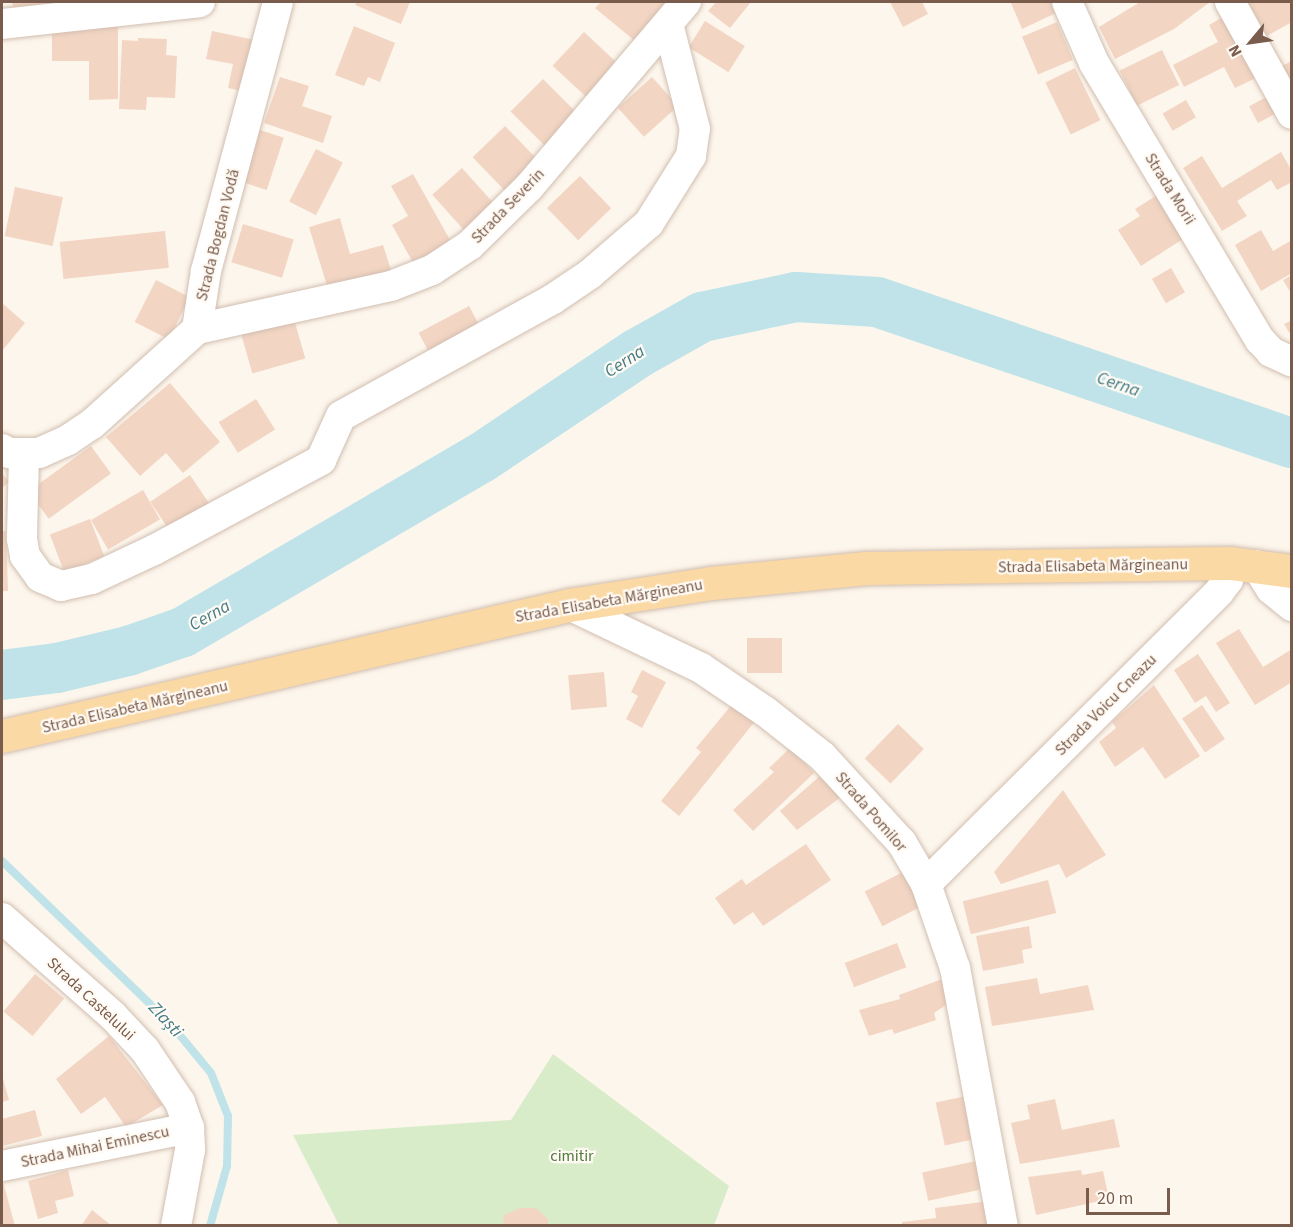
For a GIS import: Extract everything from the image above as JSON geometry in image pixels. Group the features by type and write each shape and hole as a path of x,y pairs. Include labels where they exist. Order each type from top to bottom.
{"main road":[{"path":"1243,564 1292,571"},
{"name":"Strada Elisabeta Mărgineanu","path":"2,736 569,604 711,583 866,568 1243,564"}],"street":[{"path":"2,24 200,2"},
{"name":"Strada Bogdan Vodă","path":"196,328 206,271 278,2"},
{"name":"Strada Morii","path":"1067,2 1094,63 1260,340 1271,352 1292,363"},
{"path":"1230,2 1292,114"},
{"path":"196,328 92,424 39,453 13,452 25,556 40,577 61,586 92,579 154,550 321,460 341,416 553,299 590,274 649,223 691,156 695,129 677,13"},
{"name":"Strada Severin","path":"196,328 391,286 432,270 461,251 529,186 677,13"},
{"path":"1243,564 1292,606"},
{"name":"Strada Voicu Cneazu","path":"926,884 1219,592 1243,564"},
{"name":"Strada Pomilor","path":"569,604 701,669 766,712 822,756 902,843 926,884 955,968 1003,1226"},
{"name":"Strada Castelului","path":"4,926 113,1016 145,1050 180,1101 189,1128 187,1174 176,1226"},
{"name":"Strada Mihai Eminescu","path":"2,1166 189,1128"}],"green space":[{"name":"cimitir","path":"553,1054 729,1186 714,1225 339,1225 293,1135 511,1120"}],"building":[{"path":"12,2 64,2 64,5 16,16"},
{"path":"357,2 410,2 401,24 355,5"},
{"path":"601,2 668,2 635,41 595,8"},
{"path":"716,2 751,2 730,28 708,11"},
{"path":"890,2 922,2 928,14 903,27"},
{"path":"1051,2 1056,13 1022,29 1011,3"},
{"path":"1140,2 1210,2 1174,29 1115,59 1099,27"},
{"path":"1248,2 1292,2 1292,22 1267,36"},
{"path":"1228,14 1260,76 1235,88 1224,67 1184,87 1173,65 1218,42 1209,25"},
{"path":"705,21 745,46 728,72 689,47"},
{"path":"1057,22 1073,60 1038,75 1022,37"},
{"path":"354,26 395,43 380,82 368,77 364,86 335,75"},
{"path":"52,27 118,27 118,99 89,100 89,61 52,61"},
{"path":"212,31 259,41 248,92 228,88 233,64 206,59"},
{"path":"584,32 620,65 588,99 553,66"},
{"path":"138,38 167,39 166,55 177,56 175,98 147,97 146,110 119,109 122,40 138,41"},
{"path":"1162,50 1179,85 1137,106 1120,71"},
{"path":"1292,61 1292,82 1282,66"},
{"path":"1075,68 1100,120 1071,135 1045,82"},
{"path":"280,77 309,86 302,106 332,116 323,143 264,123"},
{"path":"652,77 678,106 644,137 618,108"},
{"path":"543,79 580,116 547,148 510,112"},
{"path":"1272,94 1281,111 1258,123 1249,106"},
{"path":"1186,100 1196,117 1173,131 1163,114"},
{"path":"505,126 541,163 509,195 473,157"},
{"path":"260,130 284,138 267,190 243,182"},
{"path":"316,149 343,163 316,215 289,202"},
{"path":"1281,152 1292,171 1292,182 1277,190 1271,180 1237,201 1247,216 1222,231 1183,168 1202,156 1222,188"},
{"path":"462,168 497,207 467,233 432,195"},
{"path":"413,174 454,247 416,268 392,225 408,216 391,186"},
{"path":"580,176 611,208 578,240 547,208"},
{"path":"15,187 63,197 53,246 5,236"},
{"path":"1159,194 1186,237 1141,266 1118,230 1140,216 1135,209"},
{"path":"340,218 350,254 383,245 391,270 328,289 309,227"},
{"path":"243,224 294,239 282,278 231,262"},
{"path":"1261,230 1273,251 1292,240 1292,273 1261,291 1235,245"},
{"path":"165,231 169,268 63,279 60,242"},
{"path":"1171,268 1185,292 1166,303 1152,279"},
{"path":"1292,275 1292,295 1283,280"},
{"path":"156,280 190,297 169,339 135,322"},
{"path":"2,303 25,323 2,351"},
{"path":"469,306 483,332 433,359 419,333"},
{"path":"294,319 305,358 252,374 241,334"},
{"path":"1292,320 1292,337 1284,324"},
{"path":"170,383 220,442 183,473 166,453 140,476 106,437"},
{"path":"256,399 275,430 238,453 219,422"},
{"path":"91,446 111,474 49,519 29,491"},
{"path":"2,473 9,482 2,488"},
{"path":"190,475 213,510 174,537 150,502"},
{"path":"143,490 160,519 108,549 91,520"},
{"path":"90,519 104,556 64,572 50,534"},
{"path":"2,531 6,531 8,591 2,591"},
{"path":"1239,629 1263,667 1292,649 1292,682 1255,705 1216,643"},
{"path":"747,638 782,638 782,673 747,673"},
{"path":"1198,654 1230,703 1216,712 1206,696 1195,703 1174,670"},
{"path":"642,670 666,682 642,728 626,719 638,696 631,692"},
{"path":"604,672 607,707 571,710 568,675"},
{"path":"1154,685 1200,756 1165,779 1143,747 1115,767 1099,742 1116,728 1112,722"},
{"path":"734,702 756,720 679,816 661,801 701,752 696,748"},
{"path":"1202,705 1225,739 1205,752 1182,718"},
{"path":"898,724 924,749 891,784 865,759"},
{"path":"791,747 814,773 753,831 733,810 774,772 769,768"},
{"path":"821,775 841,797 797,830 780,811"},
{"path":"1063,790 1106,855 1066,878 1059,864 1001,884 994,872"},
{"path":"806,844 831,880 763,926 753,912 734,925 715,898 742,879 746,885"},
{"path":"903,872 921,907 882,926 865,892"},
{"path":"1048,880 1056,913 971,934 963,901"},
{"path":"1029,926 1032,948 1022,950 1024,963 983,971 976,936"},
{"path":"897,943 906,967 854,987 845,963"},
{"path":"35,974 64,998 33,1036 4,1012"},
{"path":"945,978 952,1001 934,1013 936,1020 894,1034 892,1029 869,1036 859,1010 900,999 899,995"},
{"path":"1037,978 1040,994 1088,985 1094,1010 992,1026 985,987"},
{"path":"109,1036 163,1105 126,1127 105,1097 81,1114 56,1079"},
{"path":"2,1075 9,1100 2,1102"},
{"path":"966,1096 975,1139 945,1145 936,1102"},
{"path":"1055,1099 1062,1130 1114,1119 1120,1147 1020,1164 1011,1123 1030,1119 1027,1105"},
{"path":"35,1110 42,1136 2,1146 2,1119"},
{"path":"976,1161 982,1189 928,1201 922,1172"},
{"path":"68,1170 74,1196 55,1201 58,1213 38,1219 28,1181"},
{"path":"1081,1170 1082,1175 1103,1171 1109,1199 1036,1215 1028,1177"},
{"path":"2,1178 15,1226 2,1226"},
{"path":"990,1201 993,1226 902,1226 902,1222 936,1218 935,1208"},
{"path":"520,1208 536,1208 548,1219 548,1226 503,1226 504,1215"},
{"path":"92,1210 112,1226 81,1226"}],"waterway":[{"name":"Cerna","path":"2,675 57,668 128,651 183,632 481,458 638,353 702,317 796,297 877,302 1292,443"},
{"name":"Zlaști","path":"2,861 169,1022 211,1073 228,1116 227,1166 210,1226"}]}
